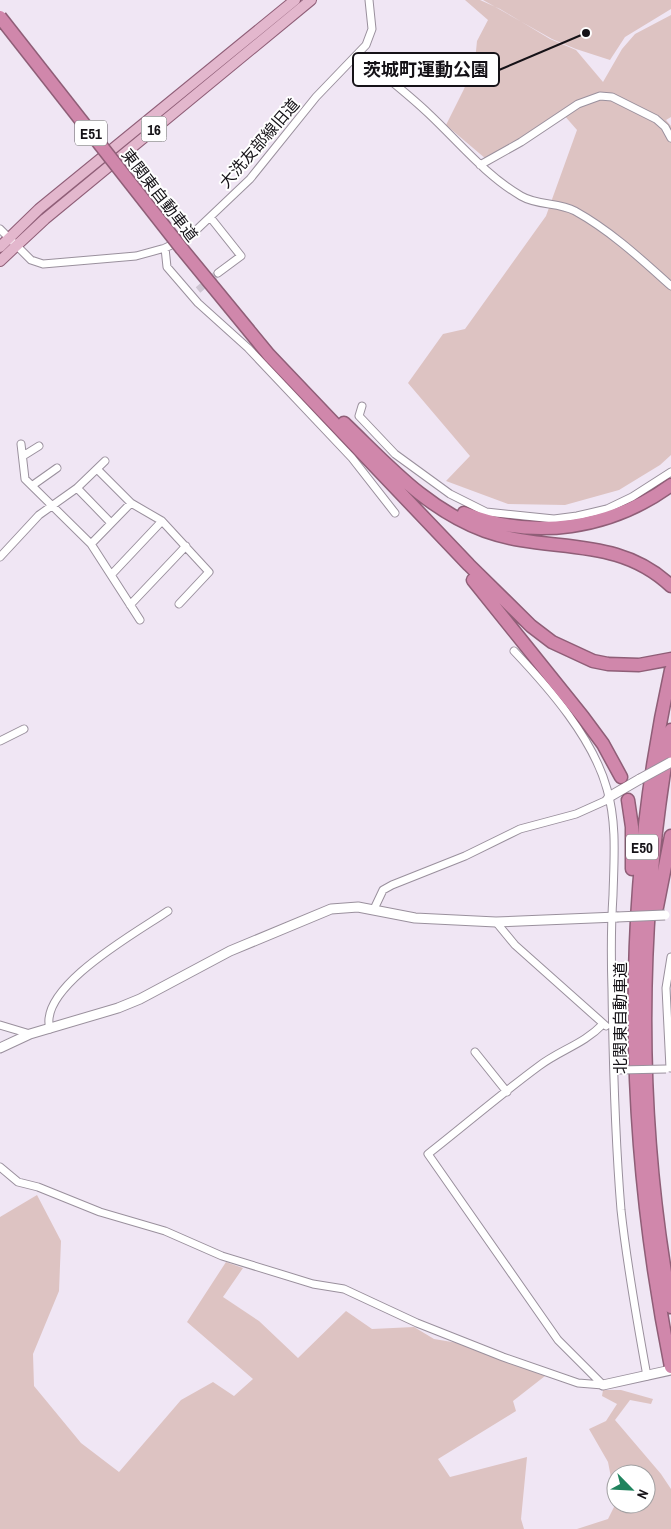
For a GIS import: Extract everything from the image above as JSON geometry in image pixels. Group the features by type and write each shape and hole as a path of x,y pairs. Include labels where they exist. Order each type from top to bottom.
{"highway":[{"name":"東関東自動車道","path":"0,17 182,249 223,298 369,453"},
{"path":"369,453 419,489 441,502 476,518 520,528 559,528 601,520 638,505 671,485"},
{"path":"369,453 418,494 468,524 514,538 584,547 616,554 646,567 671,586"},
{"path":"369,453 512,608 552,642 580,656 608,664 639,665 666,661"},
{"path":"369,453 542,664 603,744 621,777"},
{"name":"北関東自動車道","path":"671,670 658,734 641,858 635,1026 637,1105 644,1187 657,1288 671,1368"},
{"name":"北関東自動車道","path":"671,730 652,872 648,942 646,1056 653,1179 671,1306"},
{"path":"628,800 632,827 631,941 635,1026"},
{"path":"646,1056 657,910 671,836"}],"main road":[{"name":"16","path":"0,262 12,242 39,209 295,0"},
{"name":"16","path":"0,247 12,242 52,212 311,0"}],"street":[{"name":"大洗友部線旧道","path":"0,229 31,260 43,264 136,256 165,248 190,236 250,179 316,97 366,45 372,29 370,0"},
{"path":"359,53 392,84 428,113 480,165 512,190 532,202 557,206 575,212 625,244 671,286"},
{"path":"480,165 521,142 578,104 600,96 612,97 656,119 665,127 671,138"},
{"path":"210,217 241,256 218,273"},
{"path":"165,248 167,267 192,295 248,348 352,458 395,513"},
{"path":"192,295 198,290"},
{"path":"362,406 358,416 384,445 450,494 486,512 554,519 577,516 607,509 632,498 671,472"},
{"path":"21,444 25,478 91,544 140,620"},
{"path":"23,456 39,446"},
{"path":"0,557 39,515 77,488 105,461"},
{"path":"34,486 57,468"},
{"path":"97,469 131,503 162,521 210,572 179,604"},
{"path":"77,488 111,523"},
{"path":"91,544 131,503"},
{"path":"112,574 162,521"},
{"path":"130,605 186,546"},
{"path":"514,651 547,687 570,719 595,760 609,797 614,834 612,1030 617,1071 622,1211 633,1299 651,1374"},
{"path":"0,741 24,729"},
{"path":"374,909 384,890 392,885 465,856 520,829 576,814 604,801 671,762"},
{"path":"0,1048 30,1034 140,999 219,956 322,912 350,907 374,909 415,918 496,922 668,915"},
{"path":"50,1029 48,1022 51,1011 68,983 105,953 168,911"},
{"path":"496,922 515,946 612,1030"},
{"path":"617,1071 669,1069 666,988 671,957"},
{"path":"0,1024 30,1034"},
{"path":"603,1024 586,1039 571,1048 561,1050 541,1064 428,1154 558,1340 603,1385"},
{"path":"475,1052 506,1092"},
{"path":"0,1167 18,1182 38,1187 100,1212 165,1231 222,1256 312,1284 344,1289 417,1323 503,1358 578,1383 603,1385 671,1368"}],"shaded area":[{"path":"465,0 480,0 500,9 550,39 576,50 603,82 622,49 635,34 671,15 671,117 666,120 671,126 671,455 660,465 619,490 565,505 508,504 446,481 470,456 408,383 443,334 465,329 546,216 577,130 563,114 486,159 446,125 464,89 475,61 477,41 488,20"},
{"path":"483,0 671,0 671,9 625,37 610,60 552,39"},
{"path":"37,1195 61,1241 59,1291 33,1354 34,1386 81,1443 119,1472 181,1400 213,1382 234,1396 253,1379 187,1322 226,1262 243,1268 223,1297 259,1321 298,1358 346,1311 372,1329 414,1327 434,1339 458,1343 545,1376 513,1401 516,1411 438,1459 450,1477 527,1457 521,1519 524,1529 0,1529 0,1217"},
{"path":"603,1390 621,1390 653,1399 651,1404 630,1400 615,1420 652,1464 608,1464 589,1429 606,1421 617,1404 602,1396"},
{"path":"656,1468 671,1489 671,1529 577,1529 608,1519 610,1514 656,1514"}],"tunnel":[{"path":"198,290 218,273"}],"place":[{"name":"茨城町運動公園","path":"586,33"}]}
